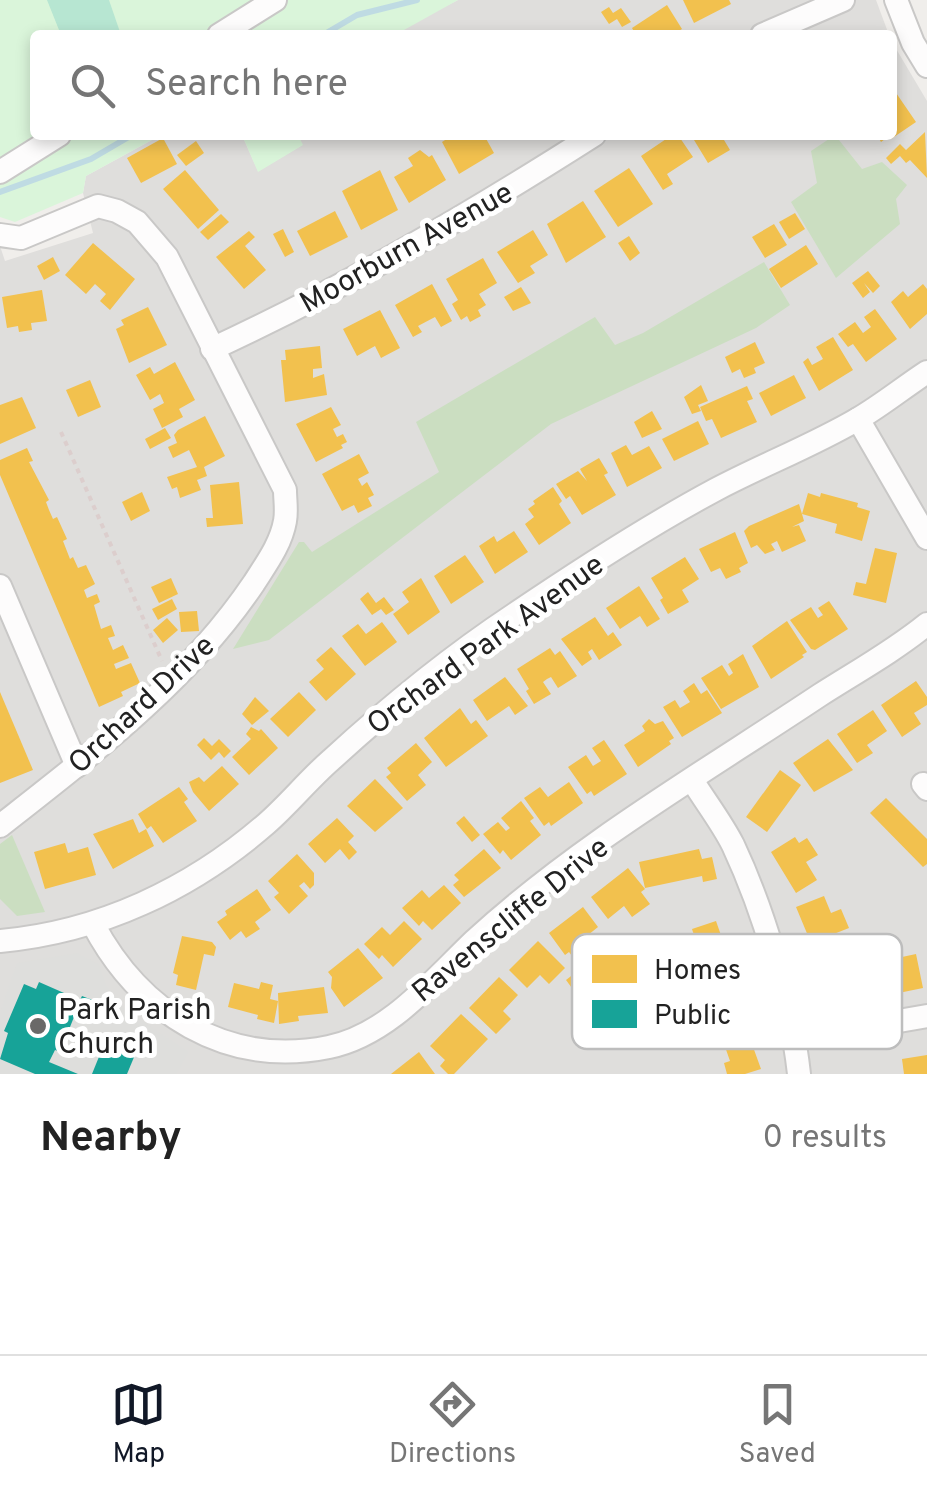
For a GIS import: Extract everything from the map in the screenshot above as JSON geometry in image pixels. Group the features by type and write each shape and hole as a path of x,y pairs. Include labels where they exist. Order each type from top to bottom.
{"street":[{"path":"227,30 275,0"},
{"path":"774,30 844,0"},
{"path":"896,0 913,44 927,66"},
{"path":"0,172 51,140"},
{"name":"Moorburn Avenue","path":"212,348 310,303 406,250 586,140"},
{"name":"Orchard Drive","path":"0,235 20,238 98,206 117,210 137,222 166,257 285,490 286,519 268,562 225,626 171,683 77,766 0,826"},
{"name":"Orchard Park Avenue","path":"0,941 34,938 93,924 170,892 223,859 269,822 328,762 417,685 512,616 714,490 858,419 927,372"},
{"path":"858,419 927,538"},
{"path":"0,586 77,766"},
{"name":"Ravenscliffe Drive","path":"93,924 106,950 137,984 169,1014 204,1036 251,1051 331,1047 376,1029 493,924 587,852 927,624"},
{"path":"692,780 732,844 765,934"},
{"path":"902,1020 927,1016"},
{"path":"796,1049 799,1074"}],"path":[{"path":"61,432 171,683"}],"shaded area":[{"path":"458,0 876,0 887,30 398,30"},
{"path":"897,50 927,101 927,1074 0,1074 0,246 5,261 93,233 83,193 86,176 152,140 244,140 258,171 302,145 300,140 897,140"},
{"path":"77,953 98,964 106,986 123,1008 188,1052 176,1074 0,1074 0,1013 17,963"}],"green space":[{"path":"0,0 458,0 404,30 30,30 30,140 152,140 86,176 83,193 15,222 0,217"},
{"path":"47,0 109,0 119,30 59,30"},
{"path":"244,140 300,140 303,145 258,172"},
{"path":"828,140 839,140 862,169 882,162 907,185 896,199 900,224 836,278 791,202 817,183 811,151"},
{"path":"764,262 790,305 756,328 551,424 269,640 233,649 299,542 304,542 312,552 439,472 416,422 595,317 615,345 643,333"},
{"path":"12,835 45,912 17,916 0,899 0,844"}],"building: Homes":[{"path":"683,0 729,0 731,4 694,23"},
{"path":"667,5 682,29 633,30"},
{"path":"609,7 613,13 621,8 631,22 622,27 617,19 609,24 601,12"},
{"path":"897,94 916,122 897,135"},
{"path":"925,132 927,178 910,160 906,163 900,156 891,164 886,158 900,144 906,150"},
{"path":"164,140 177,164 141,183 127,158"},
{"path":"487,140 494,153 459,174 442,142"},
{"path":"665,140 681,140 693,157 667,174 673,184 663,190 641,156"},
{"path":"694,140 724,140 730,150 708,163"},
{"path":"196,141 204,153 186,166 177,155"},
{"path":"420,150 432,155 446,180 409,203 394,177 413,166 408,158"},
{"path":"629,168 653,204 618,227 594,191"},
{"path":"185,170 219,210 198,229 163,189"},
{"path":"380,170 398,210 361,230 342,191"},
{"path":"583,201 606,237 566,263 547,224"},
{"path":"335,211 348,237 310,256 297,231"},
{"path":"795,213 805,229 789,239 779,222"},
{"path":"221,214 229,222 208,240 200,232"},
{"path":"774,224 787,245 765,258 752,237"},
{"path":"283,229 294,252 285,257 273,234"},
{"path":"533,230 548,255 530,266 535,273 518,283 497,252"},
{"path":"249,231 255,237 245,246 266,270 244,289 216,257"},
{"path":"629,236 640,253 630,261 618,243"},
{"path":"93,243 135,279 110,310 100,301 106,294 95,284 86,294 65,275"},
{"path":"806,245 818,264 781,288 769,269"},
{"path":"53,257 60,271 44,280 37,266"},
{"path":"483,258 497,283 479,294 486,305 478,310 481,316 470,322 467,316 461,320 452,304 458,300 446,279"},
{"path":"868,271 880,286 873,293 864,283 870,292 863,298 852,283"},
{"path":"432,284 452,321 441,327 435,317 418,326 422,332 413,337 395,305"},
{"path":"923,284 927,289 927,314 910,329 891,302 903,291 908,297"},
{"path":"521,287 531,303 513,311 504,297"},
{"path":"42,290 47,321 31,323 32,330 19,332 18,326 7,328 2,297"},
{"path":"148,307 167,345 129,363 116,329 124,325 121,320"},
{"path":"875,309 897,339 866,362 853,344 848,347 838,334 855,322 863,333 871,327 864,317"},
{"path":"380,310 400,348 381,358 375,346 357,356 343,329"},
{"path":"833,337 853,370 819,391 803,362 808,358 812,365 823,359 816,347"},
{"path":"755,342 765,363 744,378 740,369 732,373 725,357"},
{"path":"320,346 322,368 313,369 313,378 324,374 327,395 285,402 281,360 286,360 285,350"},
{"path":"175,362 195,400 179,409 183,417 162,428 153,409 164,403 160,394 150,400 136,375 150,367 154,374"},
{"path":"794,375 806,398 771,416 759,393"},
{"path":"90,380 101,407 78,417 66,390"},
{"path":"701,385 708,401 698,405 701,411 692,414 684,397"},
{"path":"747,386 753,399 747,401 757,422 721,438 712,419 706,421 700,407"},
{"path":"22,397 36,428 0,444 0,405"},
{"path":"331,407 341,425 333,429 337,437 343,434 347,442 316,462 296,424"},
{"path":"652,411 662,429 642,438 634,422"},
{"path":"205,416 225,456 204,467 207,476 197,480 201,490 180,498 177,487 172,489 167,477 197,467 189,450 173,458 168,447 177,443 174,435 178,430"},
{"path":"698,421 709,444 674,461 662,439"},
{"path":"165,428 171,438 150,449 145,439"},
{"path":"626,445 632,455 649,446 662,468 627,487 611,453"},
{"path":"27,448 33,461 29,462 49,500 49,510 53,519 57,517 67,539 63,541 70,559 73,557 78,568 86,565 95,584 84,590 87,598 97,594 100,602 94,605 101,629 111,625 115,636 108,638 113,650 123,645 129,658 114,664 116,669 131,663 140,683 99,707 0,475 0,460"},
{"path":"359,454 369,473 358,479 362,486 367,482 374,495 368,498 372,506 358,513 354,505 342,511 322,474"},
{"path":"599,458 616,495 582,515 570,496 566,499 556,484 578,471 587,481 580,469"},
{"path":"239,482 243,524 207,527 206,518 213,518 210,485"},
{"path":"553,487 571,523 539,545 525,524 534,517 528,509"},
{"path":"142,492 150,511 131,521 122,502"},
{"path":"808,493 858,503 857,507 870,511 862,541 835,533 837,524 802,514"},
{"path":"799,504 804,521 792,527 799,525 806,541 782,552 777,541 771,544 775,550 765,554 757,545 751,548 744,531"},
{"path":"514,531 528,552 495,574 479,546 494,536 497,542"},
{"path":"735,532 748,563 739,568 741,572 726,579 720,568 711,572 699,549"},
{"path":"875,548 897,553 886,603 853,595 856,582 866,584"},
{"path":"465,555 484,582 451,604 434,576"},
{"path":"685,557 699,579 682,590 689,602 668,614 651,578"},
{"path":"171,578 178,594 159,603 151,587"},
{"path":"421,578 440,612 408,635 393,614 409,602 402,592"},
{"path":"639,586 660,619 647,627 640,616 620,629 606,608"},
{"path":"368,592 376,603 384,597 394,610 386,615 381,609 372,615 360,599"},
{"path":"172,599 177,609 158,620 152,609"},
{"path":"829,601 848,629 811,649 790,620 811,607 818,618 823,615 818,608"},
{"path":"197,611 199,631 181,632 179,612"},
{"path":"595,617 608,636 613,632 622,645 599,660 592,649 588,652 592,659 582,666 561,639"},
{"path":"167,618 178,630 163,643 153,630"},
{"path":"787,621 807,652 771,679 752,646"},
{"path":"382,622 397,642 365,666 342,636 358,624 366,634"},
{"path":"331,647 356,674 326,701 309,682 324,669 316,660"},
{"path":"550,648 555,655 560,651 577,676 558,688 551,677 547,679 543,682 551,694 534,704 517,669"},
{"path":"743,654 759,687 721,709 701,678 722,665 729,676 733,673 728,664"},
{"path":"505,677 528,706 515,715 509,706 487,721 473,700"},
{"path":"916,681 927,697 927,705 914,713 921,724 902,737 881,705"},
{"path":"694,683 701,694 707,690 722,713 682,737 663,707 675,700 680,708 690,702 683,691"},
{"path":"0,692 33,770 0,783"},
{"path":"299,692 316,710 288,737 270,719"},
{"path":"255,697 269,711 252,725 242,714"},
{"path":"460,708 471,724 476,720 488,736 446,767 424,738"},
{"path":"873,710 887,731 867,745 873,753 857,763 837,734"},
{"path":"649,719 655,724 663,721 674,738 638,767 624,745 645,731 642,726"},
{"path":"251,727 261,729 278,748 249,775 232,757 251,739 246,734"},
{"path":"204,738 212,746 219,739 231,751 224,758 219,752 211,760 197,745"},
{"path":"828,739 853,770 814,792 793,763"},
{"path":"604,740 627,774 594,796 591,791 587,794 568,767 586,755 593,766 601,761 592,748"},
{"path":"416,743 432,762 418,775 426,785 407,801 386,777 391,773 387,768"},
{"path":"222,766 239,784 209,811 189,782 199,777 204,782"},
{"path":"780,770 801,785 767,832 746,817"},
{"path":"375,779 403,808 375,832 347,806"},
{"path":"569,782 583,803 551,826 549,822 544,826 524,798 540,787 548,797"},
{"path":"179,787 197,821 163,843 138,814"},
{"path":"886,798 927,839 927,864 923,867 870,813"},
{"path":"521,801 541,835 511,860 503,850 500,854 483,834 498,822 506,831 510,828 501,818"},
{"path":"464,816 480,835 472,842 456,823"},
{"path":"337,818 354,836 348,842 357,852 349,860 340,849 325,863 308,844"},
{"path":"133,819 139,833 146,829 154,846 113,869 93,834"},
{"path":"795,837 799,843 807,838 818,855 806,862 817,880 796,893 771,852"},
{"path":"65,843 68,853 88,847 96,875 45,889 34,852"},
{"path":"484,849 501,868 464,897 453,885 459,880 454,875"},
{"path":"699,849 702,859 712,857 717,879 703,882 702,876 645,888 639,862"},
{"path":"297,854 314,873 314,885 310,889 304,882 299,886 308,896 289,914 274,897 279,893 268,881"},
{"path":"628,868 645,889 641,892 650,904 632,917 624,906 608,919 591,897"},
{"path":"444,885 461,903 432,930 423,921 419,926 402,908 422,890 429,898"},
{"path":"257,889 271,910 255,922 260,929 246,938 241,931 230,940 217,922 227,915 225,911"},
{"path":"824,896 831,913 841,909 849,928 834,934 807,934 796,907"},
{"path":"583,907 598,927 589,934 572,934 572,956 569,952 565,955 549,933"},
{"path":"404,921 422,939 393,967 364,944 382,927 390,935"},
{"path":"716,921 721,934 694,934 692,929"},
{"path":"182,936 212,942 216,947 214,956 204,954 196,990 176,985 178,975 173,973"},
{"path":"538,941 565,968 549,984 540,975 527,988 509,970"},
{"path":"358,948 383,978 344,1007 331,988 332,977 328,972"},
{"path":"916,954 923,988 902,992 902,957"},
{"path":"499,977 518,995 503,1011 511,1019 496,1034 469,1008"},
{"path":"261,982 273,985 270,999 278,1001 274,1023 228,1007 234,983 259,989"},
{"path":"324,987 328,1013 298,1016 299,1021 279,1024 278,993"},
{"path":"461,1014 488,1039 454,1074 448,1074 440,1066 445,1060 430,1046"},
{"path":"726,1049 754,1049 761,1069 727,1074 724,1063 730,1061"},
{"path":"419,1052 435,1074 391,1074"},
{"path":"927,1055 927,1074 904,1074 902,1059"}],"building: Public":[{"name":"Park Parish Church","path":"39,982 80,1000 82,996 95,1001 86,1023 74,1017 60,1052 55,1050 49,1062 78,1074 35,1074 0,1059 8,1033 4,1031 24,984 36,989"},
{"name":"Park Parish Church","path":"107,1037 137,1050 127,1074 92,1074"}],"waterway":[{"path":"332,30 357,15 417,0"},
{"path":"0,192 91,159 123,140"}],"place":[{"name":"Park Parish Church","path":"38,1026"}]}
